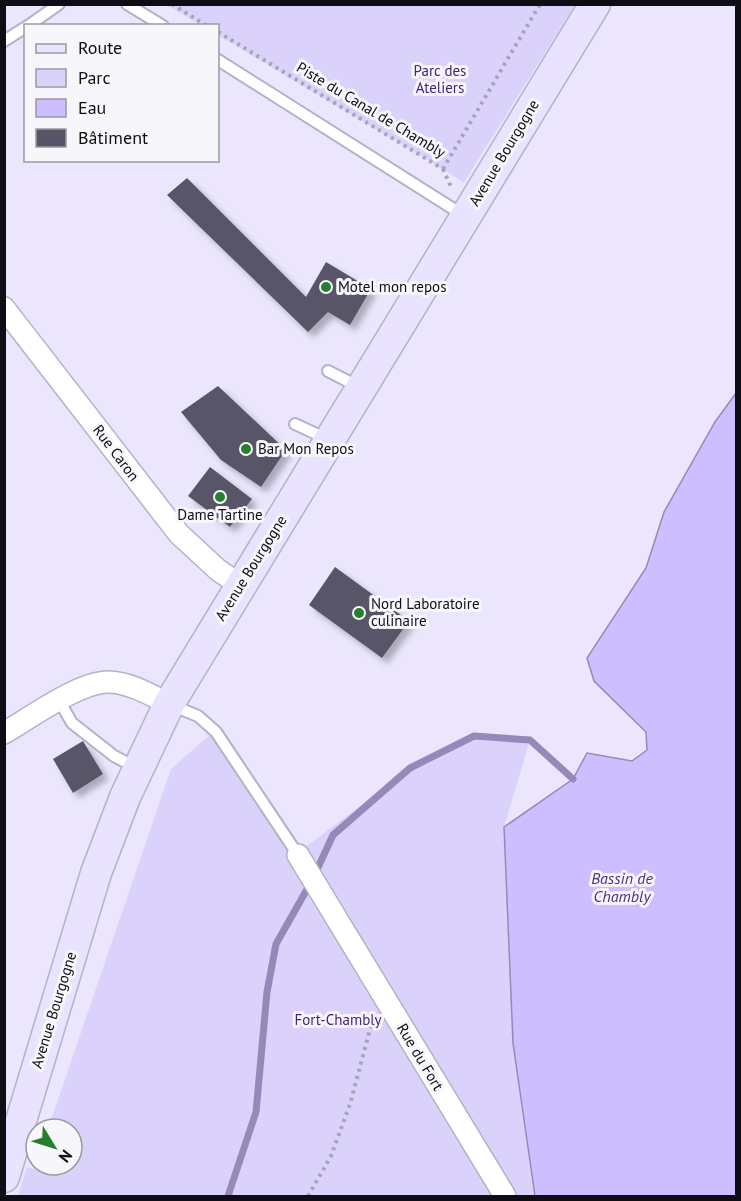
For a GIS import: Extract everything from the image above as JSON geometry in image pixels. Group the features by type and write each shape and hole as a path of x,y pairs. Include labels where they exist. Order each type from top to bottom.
{"street":[{"name":"Avenue Bourgogne","path":"4,1177 93,882 138,768 169,704 595,4"},
{"name":"Rue Caron","path":"4,308 178,534 218,570 240,585"},
{"path":"4,733 92,685 110,682 132,687 169,704"},
{"name":"Rue du Fort","path":"307,871 505,1197"}],"lane":[{"path":"30,24 59,4"},
{"path":"127,4 161,24"},
{"path":"4,41 24,28"},
{"path":"219,61 466,217"},
{"path":"328,371 361,388"},
{"path":"295,424 329,440"},
{"path":"60,702 72,723 114,756 138,768"},
{"path":"169,704 198,716 216,732 307,871"}],"path":[{"path":"172,4 204,24"},
{"name":"Piste du Canal de Chambly","path":"219,33 443,169 540,4"},
{"path":"308,1197 331,1156 346,1115 380,991"}],"green space":[{"name":"Parc des Ateliers","path":"166,5 575,5 464,182 219,36 219,24 199,24"},
{"name":"Fort-Chambly","path":"220,726 303,849 410,768 474,736 530,740 504,827 513,1043 534,1196 18,1196 24,1177 84,1177 84,1117 52,1117 171,769"}],"water":[{"name":"Bassin de Chambly","path":"736,393 736,1196 535,1196 513,1043 504,827 573,779 587,753 632,761 647,750 646,732 594,681 587,658 646,568 664,512 715,422"}],"building":[{"path":"187,178 306,297 326,262 371,289 350,325 328,312 308,332 167,195"},
{"path":"218,386 286,450 261,487 221,460 181,412"},
{"name":"Dame Tartine","path":"210,467 252,499 230,527 188,496"},
{"name":"Nord Laboratoire culinaire","path":"335,567 409,621 382,658 309,605"},
{"path":"83,741 103,774 73,793 53,759"}],"waterway":[{"path":"315,874 333,835 410,768 474,736 530,740 573,779"},
{"path":"228,1196 256,1112 267,992 276,944 310,884"}],"place":[{"name":"Motel mon repos","path":"326,287"},
{"name":"Bar Mon Repos","path":"246,449"},
{"name":"Dame Tartine","path":"220,497"},
{"name":"Nord Laboratoire culinaire","path":"359,613"}]}
